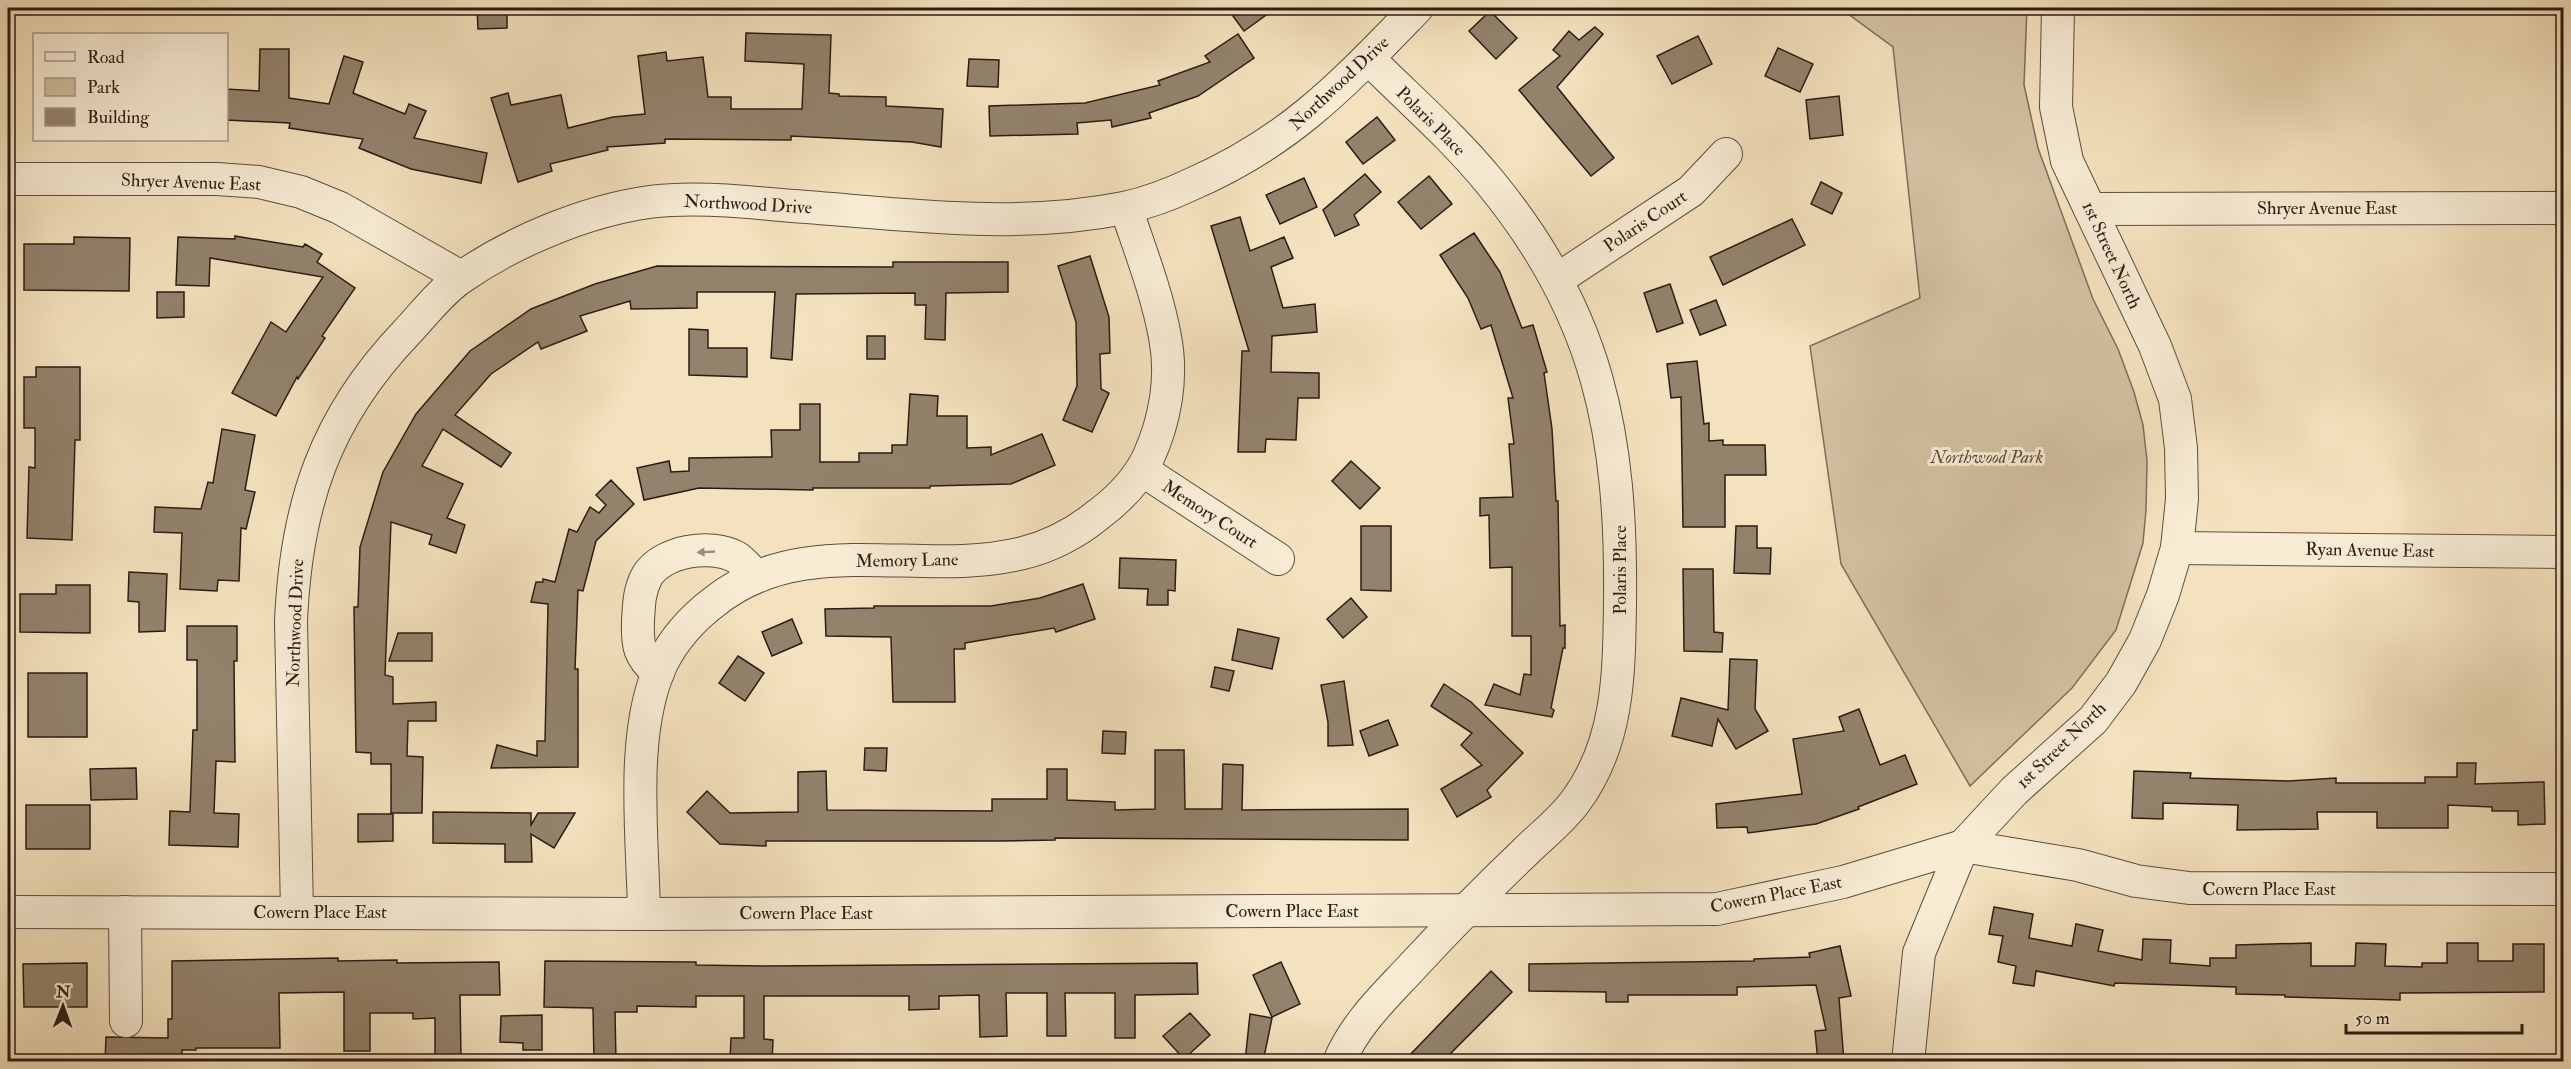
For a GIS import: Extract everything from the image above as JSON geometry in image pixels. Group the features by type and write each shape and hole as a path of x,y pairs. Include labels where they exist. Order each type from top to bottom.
{"street":[{"name":"Northwood Drive","path":"297,912 291,621 293,578 300,527 330,441 355,396 379,361 461,278 550,230 599,213 648,202 700,199 998,221 1126,208 1175,192 1222,171 1274,141 1315,110 1417,8"},
{"name":"1st Street North","path":"1908,1062 1919,953 1940,895 1963,846 2014,791 2093,720 2121,683 2145,640 2163,595 2177,548 2182,499 2181,448 2175,399 2155,346 2067,161 2056,107 2058,8"},
{"name":"Polaris Place","path":"1340,1062 1348,1041 1365,1017 1465,910 1574,804 1601,755 1615,712 1619,673 1621,530 1616,462 1604,403 1590,354 1558,279 1526,228 1489,181 1368,58"},
{"name":"Polaris Court","path":"1558,279 1691,191 1726,154"},
{"name":"Shryer Avenue East","path":"8,179 217,179 259,182 301,192 340,208 461,278"},
{"name":"Memory Lane","path":"644,914 643,726 650,692 658,673 682,633 699,614 726,592 756,576 788,565 832,560 989,559 1023,553 1055,542 1085,526 1112,505 1142,470 1157,439 1166,406 1169,372 1166,338 1126,208"},
{"name":"Shryer Avenue East","path":"2090,209 2564,208"},
{"name":"Memory Court","path":"1142,470 1278,558"},
{"name":"Ryan Avenue East","path":"2177,548 2564,552"},
{"path":"658,673 642,659 637,635 639,595 648,574 662,561 682,554 708,550 723,552 738,558 756,576"},
{"name":"Cowern Place East","path":"8,912 644,914 1717,909 1843,882 1963,846 2078,865 2136,881 2189,888 2564,889"},
{"path":"125,912 126,1021"}],"green space":[{"name":"Northwood Park","path":"1840,8 2027,8 2024,85 2038,148 2093,299 2118,349 2143,425 2147,461 2143,543 2116,630 2072,688 1970,786 1841,564 1810,346 1920,298 1893,47"}],"building":[{"path":"477,8 507,8 507,28 478,29"},
{"path":"1227,8 1276,8 1244,31"},
{"path":"1490,11 1517,38 1496,59 1469,31"},
{"path":"1595,27 1603,34 1557,87 1614,158 1591,176 1519,90 1560,56 1553,50 1569,31 1579,40"},
{"path":"746,33 831,35 829,93 839,94 839,96 886,97 886,106 943,109 941,147 912,142 791,136 791,140 665,139 665,143 607,147 608,150 550,164 552,171 518,182 491,98 508,93 511,105 561,95 568,128 613,117 645,114 638,56 666,52 667,61 703,57 708,97 731,97 731,109 802,109 804,64 745,61"},
{"path":"1238,34 1254,58 1198,96 1149,113 1151,118 1112,127 1111,120 1077,123 1078,134 990,136 989,106 1085,103 1160,85 1158,81 1210,62 1205,56"},
{"path":"1698,36 1712,64 1672,84 1657,56"},
{"path":"1778,48 1813,64 1800,92 1765,76"},
{"path":"260,49 289,49 289,98 329,104 344,56 363,62 353,93 405,114 409,104 426,111 414,138 487,153 481,183 411,169 359,148 363,139 289,128 290,123 228,120 228,89 259,91"},
{"path":"969,59 999,60 998,87 967,86"},
{"path":"1839,96 1843,135 1810,139 1806,100"},
{"path":"1377,117 1395,140 1363,164 1346,142"},
{"path":"1365,174 1381,192 1354,215 1359,225 1335,236 1323,210"},
{"path":"1429,176 1452,204 1421,229 1398,202"},
{"path":"1304,178 1317,207 1280,224 1266,195"},
{"path":"1821,182 1842,193 1832,214 1811,204"},
{"path":"1240,217 1250,251 1284,237 1293,258 1271,267 1283,308 1315,304 1317,332 1272,336 1271,372 1319,373 1319,398 1298,398 1296,440 1266,439 1265,452 1238,452 1242,351 1249,351 1211,226"},
{"path":"1792,219 1805,245 1723,285 1710,257"},
{"path":"1474,233 1500,272 1522,328 1533,325 1547,372 1544,373 1552,429 1556,501 1558,501 1560,626 1565,625 1565,648 1563,648 1551,708 1554,710 1552,717 1485,705 1494,684 1520,695 1524,674 1531,675 1531,636 1512,636 1512,567 1490,568 1489,515 1480,516 1480,498 1513,497 1509,444 1514,444 1508,398 1513,398 1491,325 1481,329 1468,298 1440,255"},
{"path":"235,236 303,247 305,244 322,254 317,262 355,288 322,336 325,338 298,379 297,377 276,416 232,393 271,322 286,332 323,277 210,258 209,286 176,285 178,237 235,239"},
{"path":"74,237 130,238 129,291 24,290 24,244 74,244"},
{"path":"1090,256 1109,317 1110,353 1100,354 1101,389 1109,393 1092,432 1063,420 1077,386 1076,322 1058,266"},
{"path":"893,262 1008,262 1008,292 946,293 945,340 925,339 926,305 915,305 915,293 796,294 792,360 771,358 775,292 697,292 697,308 631,309 630,301 580,316 587,331 541,349 538,342 491,374 455,415 511,453 501,467 443,429 422,466 463,484 447,518 465,525 456,553 429,544 432,535 391,522 385,675 393,677 393,704 436,702 436,721 408,721 407,756 423,757 422,813 391,813 391,764 371,764 371,753 356,752 354,607 358,607 360,547 383,472 416,414 470,351 531,309 595,284 657,266 893,267"},
{"path":"1670,284 1683,323 1657,332 1644,293"},
{"path":"157,292 184,292 184,317 157,318"},
{"path":"1716,300 1726,325 1700,335 1690,310"},
{"path":"689,329 708,330 708,348 747,348 747,377 689,375"},
{"path":"867,336 885,336 885,359 867,359"},
{"path":"1697,361 1704,424 1709,423 1709,441 1723,440 1723,445 1765,445 1766,475 1725,475 1725,527 1683,527 1681,397 1671,398 1667,364"},
{"path":"36,367 80,367 80,440 75,440 72,540 27,538 29,467 35,468 35,428 24,428 24,377 36,377"},
{"path":"910,394 938,396 937,416 967,416 967,448 991,447 991,455 1042,434 1055,465 1011,484 930,486 930,488 813,488 813,490 699,488 644,500 637,468 669,461 671,472 689,471 689,458 772,457 771,430 800,430 800,404 820,404 820,462 859,462 859,453 892,453 892,445 907,445"},
{"path":"222,429 255,435 245,490 255,492 246,529 241,528 239,581 218,580 217,591 180,589 182,533 154,532 155,507 201,509 208,482 213,483"},
{"path":"1351,461 1380,488 1360,509 1332,481"},
{"path":"611,480 634,504 596,541 583,591 578,590 575,669 578,669 578,767 491,768 497,745 537,756 537,741 545,741 548,604 531,602 536,582 543,582 543,579 555,582 569,529 577,532 590,507 599,513 606,505 596,495"},
{"path":"1361,526 1391,526 1391,591 1361,590"},
{"path":"1736,526 1757,526 1757,548 1771,548 1770,574 1734,573"},
{"path":"1120,558 1176,560 1175,591 1168,590 1168,605 1147,605 1148,589 1119,588"},
{"path":"1683,569 1713,569 1714,632 1723,633 1722,652 1684,651"},
{"path":"129,572 167,574 165,631 139,632 139,602 128,601"},
{"path":"1083,584 1095,619 1056,632 1054,628 965,643 965,649 954,649 955,702 893,702 891,637 826,636 825,609 874,608 874,606 991,606 1040,598"},
{"path":"56,585 90,585 90,633 20,632 20,594 56,594"},
{"path":"1351,598 1367,617 1343,638 1327,619"},
{"path":"792,619 802,643 772,656 762,632"},
{"path":"187,626 237,626 237,661 234,661 235,762 216,761 214,813 239,814 238,847 169,845 170,811 190,812 193,730 197,730 197,660 187,660"},
{"path":"1238,629 1279,638 1272,669 1232,660"},
{"path":"398,633 432,633 432,661 389,661"},
{"path":"738,656 764,673 745,701 719,683"},
{"path":"1730,659 1757,660 1755,709 1768,731 1736,749 1718,719 1712,746 1672,736 1681,698 1728,710"},
{"path":"1215,667 1234,671 1229,691 1211,687"},
{"path":"28,673 87,673 87,737 28,737"},
{"path":"1344,681 1353,745 1328,746 1328,722 1321,685"},
{"path":"1444,684 1471,702 1523,753 1487,790 1491,797 1457,817 1441,789 1482,765 1461,745 1472,733 1431,706"},
{"path":"1859,709 1880,765 1905,755 1917,784 1858,807 1859,809 1816,824 1748,833 1747,827 1717,828 1716,804 1802,794 1793,739 1844,731 1839,717"},
{"path":"1388,720 1398,745 1369,756 1360,731"},
{"path":"1103,731 1126,732 1125,754 1102,753"},
{"path":"865,748 887,748 886,771 864,770"},
{"path":"1155,750 1184,750 1185,809 1222,809 1223,764 1243,765 1242,810 1408,809 1408,840 1055,838 1055,840 999,841 766,841 766,846 720,844 687,812 707,791 730,813 798,812 798,772 826,771 827,810 992,811 992,799 1047,799 1047,769 1067,769 1067,800 1115,802 1115,810 1155,809"},
{"path":"2457,763 2476,763 2475,784 2544,782 2545,824 2518,825 2518,811 2492,811 2492,807 2448,805 2448,828 2377,828 2377,812 2317,812 2318,829 2237,830 2238,805 2163,803 2163,819 2132,818 2134,771 2191,773 2190,778 2289,781 2336,778 2336,783 2425,783 2425,777 2457,777"},
{"path":"136,768 137,799 91,800 90,769"},
{"path":"26,805 90,805 90,849 26,849"},
{"path":"433,812 531,813 531,825 538,813 575,813 554,848 531,834 532,862 505,862 505,844 433,843"},
{"path":"358,814 393,814 393,841 358,842"},
{"path":"1994,907 2033,914 2029,938 2072,946 2076,924 2103,930 2098,951 2142,960 2143,939 2171,940 2170,963 2210,966 2210,958 2236,958 2236,945 2311,943 2311,966 2355,966 2356,943 2386,944 2385,966 2422,967 2422,963 2447,963 2447,943 2478,943 2478,961 2513,961 2513,944 2544,944 2544,992 2400,993 2400,1000 2285,997 2285,995 2236,994 2236,987 2115,983 2114,986 2036,971 2034,986 2013,983 2016,966 1998,962 2003,936 1989,934"},
{"path":"1840,946 1851,996 1839,998 1844,1062 1818,1062 1815,1031 1826,1030 1816,985 1737,987 1737,995 1628,995 1628,1002 1606,1002 1606,992 1529,991 1529,964 1754,961 1754,959 1810,957 1809,953"},
{"path":"338,958 338,961 397,960 397,963 499,962 500,995 460,995 461,1058 435,1058 435,1018 413,1019 413,1013 370,1013 370,1051 344,1051 344,992 279,993 280,1048 196,1048 196,1050 182,1050 182,1061 105,1062 106,1037 168,1038 168,1019 172,1019 172,961"},
{"path":"545,961 696,962 696,965 763,966 1197,963 1198,994 1135,995 1135,1038 1115,1038 1115,993 1065,993 1066,1036 1047,1036 1047,993 1006,993 1007,1036 980,1037 979,995 939,996 939,1009 909,1010 909,996 764,996 764,1039 773,1040 772,1062 730,1062 731,1038 744,1038 744,996 696,996 696,1007 637,1006 637,1012 615,1012 616,1062 594,1062 593,1008 544,1007"},
{"path":"1281,962 1300,1004 1272,1017 1253,975"},
{"path":"87,963 87,1007 24,1007 23,964"},
{"path":"1491,971 1512,992 1442,1062 1403,1062"},
{"path":"1190,1013 1210,1035 1184,1059 1163,1036"},
{"path":"1250,1014 1272,1018 1263,1062 1245,1062"},
{"path":"542,1015 542,1050 523,1050 523,1043 500,1042 501,1016"}]}
